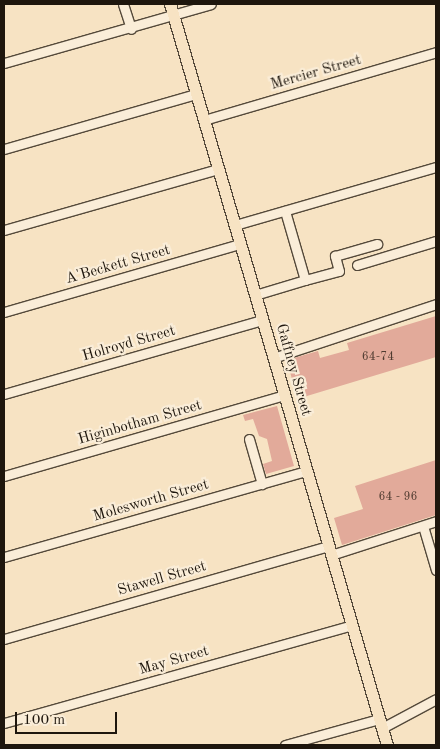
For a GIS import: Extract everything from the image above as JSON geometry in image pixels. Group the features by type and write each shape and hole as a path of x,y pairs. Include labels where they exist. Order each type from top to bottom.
{"main road":[{"name":"Gaffney Street","path":"170,4 387,745"}],"street":[{"path":"123,4 131,29"},
{"path":"4,63 131,29 211,4"},
{"name":"Mercier Street","path":"204,120 436,52"},
{"path":"4,149 196,94"},
{"path":"234,225 436,167"},
{"path":"4,230 218,169"},
{"path":"285,211 305,280"},
{"path":"357,265 436,241"},
{"name":"A'Beckett Street","path":"4,312 240,244"},
{"path":"255,295 339,271 336,256 377,244"},
{"path":"272,354 436,304"},
{"name":"Holroyd Street","path":"4,394 262,320"},
{"name":"Higinbotham Street","path":"4,476 284,395"},
{"path":"249,439 262,484"},
{"name":"Molesworth Street","path":"4,557 306,471"},
{"name":"Stawell Street","path":"4,639 436,522"},
{"path":"423,526 436,570"},
{"name":"May Street","path":"4,723 352,625"},
{"path":"285,745 296,744 380,723 436,699"}],"building":[{"path":"436,316 436,357 297,399 287,360 318,351 320,358 349,350 347,343"},
{"path":"277,406 294,466 266,474 263,464 272,461 267,439 259,436 253,419 245,421 243,415"},
{"path":"436,460 436,515 342,545 334,518 363,509 355,486"}]}
